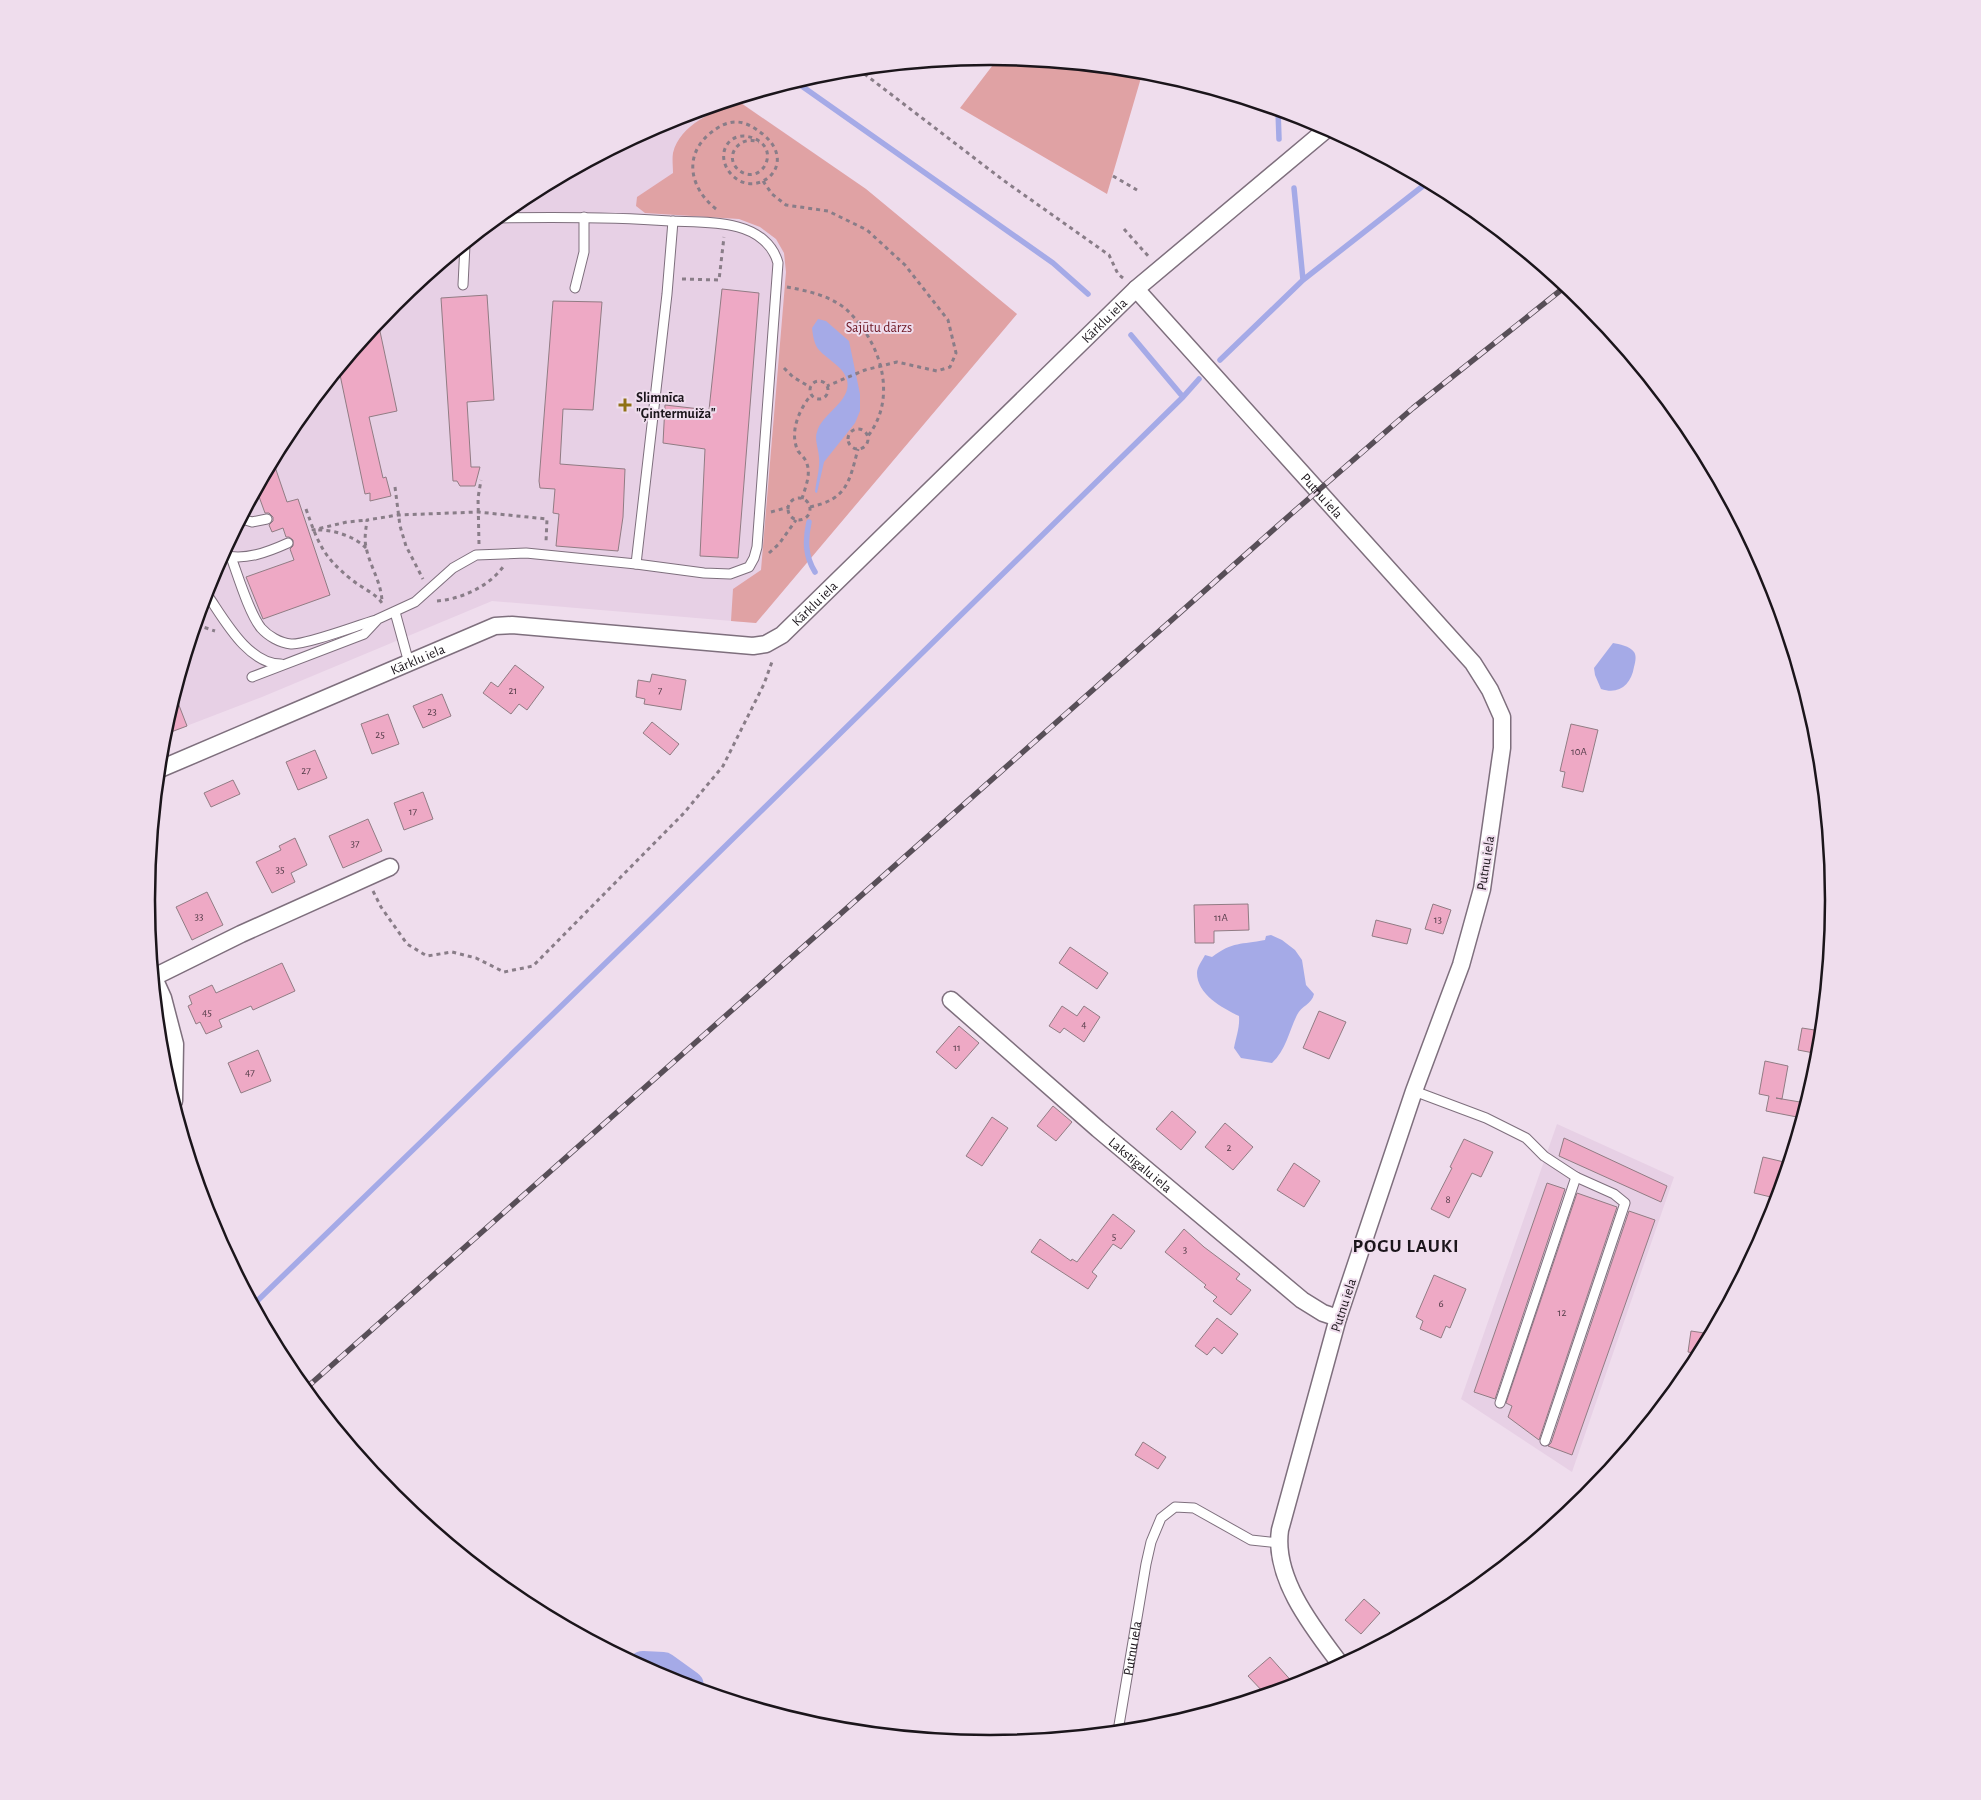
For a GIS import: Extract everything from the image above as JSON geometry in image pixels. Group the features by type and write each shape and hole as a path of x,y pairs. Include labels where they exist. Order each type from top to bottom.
{"street":[{"name":"Kārklu iela","path":"167,765 495,626 512,625 753,646 766,644 782,635 1136,289 1321,134"},
{"name":"Putnu iela","path":"1136,289 1473,663 1490,690 1502,717 1502,748 1482,889 1461,966 1414,1091 1338,1318 1280,1530 1278,1543 1292,1592 1312,1627 1336,1660"},
{"path":"159,975 241,934 390,867"},
{"path":"161,994 175,1044 174,1074"},
{"name":"Lakstīgalu iela","path":"951,1000 1098,1129 1302,1300 1323,1313 1338,1318"}],"lane":[{"path":"576,288 584,252 584,217"},
{"path":"229,560 256,620 269,636 292,644 307,641 396,612 415,602 453,568 479,554 514,553 546,555 704,573 730,574 749,567 757,547 777,286 778,263 775,250 762,238 738,227 726,225 584,217 510,218"},
{"path":"636,564 673,221"},
{"path":"463,285 465,252"},
{"path":"247,521 252,522 267,519"},
{"path":"230,556 249,556 267,552 288,543"},
{"path":"211,601 230,627 254,654 265,661 286,664"},
{"path":"396,612 409,663"},
{"path":"252,677 364,634 378,619"},
{"path":"1414,1091 1486,1118 1526,1138 1544,1156 1576,1177 1614,1194 1624,1203 1545,1441"},
{"path":"1500,1403 1576,1177"},
{"name":"Putnu iela","path":"1119,1725 1146,1564 1151,1542 1161,1518 1175,1507 1194,1508 1251,1540 1278,1543"}],"path":[{"path":"866,75 1003,180 1110,255 1118,274 1136,289"},
{"path":"738,227 711,206 698,188 692,169 694,153 703,141 718,127 728,122 744,124 765,137 774,146 777,154 778,162 774,172 763,181 747,183 736,179 728,171 723,160 724,149 729,141 738,136 747,136 760,142 768,155 766,164 761,171 751,174 742,172 734,162 735,150 744,140 760,142"},
{"path":"1113,176 1137,190"},
{"path":"763,181 772,194 786,205 828,211 867,230 905,265 948,320 956,353 950,366 937,371 897,362 862,372 828,386"},
{"path":"668,278 720,280 726,225"},
{"path":"1124,229 1160,270"},
{"path":"777,286 815,294 828,299 847,310 865,332 879,357 883,375 884,396 879,417 868,436 866,445 858,449 853,448 848,443 850,432 855,429 861,429 868,436"},
{"path":"771,355 793,377 810,387"},
{"path":"802,499 808,476 807,463 798,450 795,434 801,410 811,396 810,387 814,382 820,381 828,386"},
{"path":"811,396 816,399 822,399 828,392 828,386"},
{"path":"810,507 830,502 839,495 846,486 858,449"},
{"path":"479,554 478,498 481,480"},
{"path":"395,487 398,514 406,546 428,590"},
{"path":"754,558 768,554 780,544 796,520 806,518 810,512 810,507 802,499 794,500 789,507 790,515 796,520"},
{"path":"306,509 317,541 326,555 338,568 377,596 382,604 382,592 366,549 367,520"},
{"path":"313,530 347,522 398,514 478,512 547,518 546,555"},
{"path":"313,530 322,530 351,537 360,542 366,549"},
{"path":"366,878 381,907 407,944 427,956 452,952 476,958 504,972 533,966 684,813 723,766 764,684 782,635"}],"shaded area":[{"name":"Slimnīca \"Ģintermuiža\"","path":"741,103 866,189 1017,314 756,623 492,601 262,697 173,731 184,684 219,580 267,482 296,436 363,349 440,272 482,238 527,206 573,177 621,151 671,129"},
{"path":"1557,1124 1674,1177 1572,1472 1461,1399"}],"green space":[{"path":"993,65 1099,72 1141,79 1107,194 960,108"},
{"name":"Sajūtu dārzs","path":"741,103 866,189 1017,314 756,623 731,621 733,589 761,570 786,272 784,253 776,239 760,227 739,219 645,213 636,206 637,197 673,173 673,153 683,134 699,120"}],"water":[{"path":"818,319 826,321 849,341 860,394 860,411 855,423 824,462 817,493 815,492 819,455 816,438 817,432 824,419 841,401 847,388 847,380 843,371 823,354 816,345 812,328"},
{"path":"1613,643 1630,648 1635,654 1636,660 1627,683 1619,689 1607,691 1601,689 1594,668"},
{"path":"1271,935 1282,940 1295,950 1302,960 1306,985 1314,994 1311,1000 1299,1012 1284,1046 1272,1063 1241,1058 1234,1048 1239,1016 1225,1009 1206,994 1198,981 1197,973 1205,955 1212,957 1226,948 1237,944 1265,940 1266,936"}],"building":[{"path":"722,289 759,293 738,558 700,556 705,449 663,443 665,405 709,410"},
{"path":"487,295 494,400 467,402 471,467 480,467 475,486 460,486 457,481 453,481 441,298"},
{"path":"553,301 602,302 593,410 563,409 560,464 625,469 623,517 618,551 556,546 559,514 553,513 555,489 540,488"},
{"path":"380,331 397,411 369,417 383,478 386,477 391,496 370,501 370,493 365,494 340,377"},
{"path":"276,468 287,502 298,499 330,595 263,619 246,577 294,560 290,549 293,546 293,540 286,537 283,528 272,532 269,525 273,521 273,517 269,513 265,513 259,497"},
{"path":"515,665 544,687 527,710 519,704 511,714 483,693 491,682 498,687"},
{"path":"652,674 686,680 681,710 644,704 645,699 636,697 638,680 650,682"},
{"path":"442,694 451,716 423,728 413,706"},
{"path":"179,706 187,726 173,731"},
{"path":"388,714 399,744 372,754 361,724"},
{"path":"652,722 679,744 670,755 643,733"},
{"path":"1571,724 1598,730 1583,792 1562,787 1565,772 1560,771"},
{"path":"315,750 327,778 298,790 286,762"},
{"path":"233,780 240,794 211,807 204,793"},
{"path":"423,792 433,819 404,830 394,803"},
{"path":"368,819 382,851 343,868 329,836"},
{"path":"295,838 307,865 291,873 295,882 272,893 256,862 281,850 279,846"},
{"path":"207,892 223,925 192,940 176,907"},
{"path":"1248,904 1249,930 1214,931 1214,943 1195,943 1194,905"},
{"path":"1433,904 1451,910 1443,934 1425,929"},
{"path":"1376,920 1411,929 1407,944 1372,936"},
{"path":"1070,947 1108,973 1097,989 1059,963"},
{"path":"282,963 295,991 253,1010 251,1006 219,1020 222,1027 206,1034 200,1022 196,1024 188,1006 192,1004 189,996 212,985 216,993"},
{"path":"1062,1006 1077,1016 1084,1006 1100,1017 1084,1042 1064,1028 1060,1033 1049,1026"},
{"path":"1319,1011 1346,1022 1329,1059 1303,1048"},
{"path":"959,1026 979,1043 956,1069 936,1052"},
{"path":"1802,1028 1815,1030 1811,1052 1798,1050"},
{"path":"258,1050 271,1081 241,1093 228,1063"},
{"path":"1765,1061 1788,1066 1782,1099 1800,1102 1797,1117 1766,1111 1769,1096 1759,1094"},
{"path":"1053,1106 1072,1122 1056,1141 1037,1126"},
{"path":"1172,1111 1196,1132 1181,1150 1156,1129"},
{"path":"992,1117 1008,1128 982,1166 966,1156"},
{"path":"1225,1123 1253,1147 1233,1170 1205,1147"},
{"path":"1564,1138 1667,1186 1661,1202 1559,1156"},
{"path":"1464,1139 1493,1152 1481,1177 1472,1173 1449,1218 1431,1209 1452,1168 1450,1167"},
{"path":"1763,1157 1783,1162 1770,1197 1754,1193"},
{"path":"1294,1163 1320,1181 1304,1207 1277,1190"},
{"path":"1547,1183 1565,1189 1495,1399 1474,1392"},
{"path":"1577,1193 1617,1207 1539,1440 1508,1417 1512,1406 1506,1403"},
{"path":"1629,1211 1655,1220 1572,1455 1548,1446 1551,1443"},
{"path":"1113,1214 1135,1231 1121,1249 1113,1244 1092,1272 1097,1276 1088,1289 1031,1252 1040,1239 1071,1261 1072,1259 1077,1262"},
{"path":"1184,1229 1204,1247 1240,1274 1236,1279 1251,1290 1231,1315 1213,1301 1217,1297 1204,1287 1206,1285 1165,1252"},
{"path":"1434,1275 1466,1289 1450,1328 1446,1326 1441,1338 1420,1329 1423,1321 1416,1317"},
{"path":"1217,1318 1238,1334 1222,1354 1214,1347 1207,1355 1195,1346"},
{"path":"1691,1331 1705,1333 1692,1353 1688,1352"},
{"path":"1143,1442 1166,1457 1158,1469 1135,1455"},
{"path":"1364,1599 1380,1613 1361,1634 1345,1620"},
{"path":"1270,1657 1290,1679 1261,1690 1248,1676"}],"waterway":[{"path":"803,87 1053,263 1088,294"},
{"path":"1278,117 1279,139"},
{"path":"1220,360 1303,280 1423,186"},
{"path":"1294,188 1303,280"},
{"path":"1131,335 1183,397"},
{"path":"258,1300 651,919 1183,397 1199,379"},
{"path":"809,522 807,548 809,560 815,572"}],"railway":[{"path":"311,1384 1290,515 1413,408 1560,290"}],"place":[{"name":"Slimnīca \"Ģintermuiža\"","path":"625,405"}],"district":[{"name":"POGU LAUKI","path":"1406,1245"}]}
